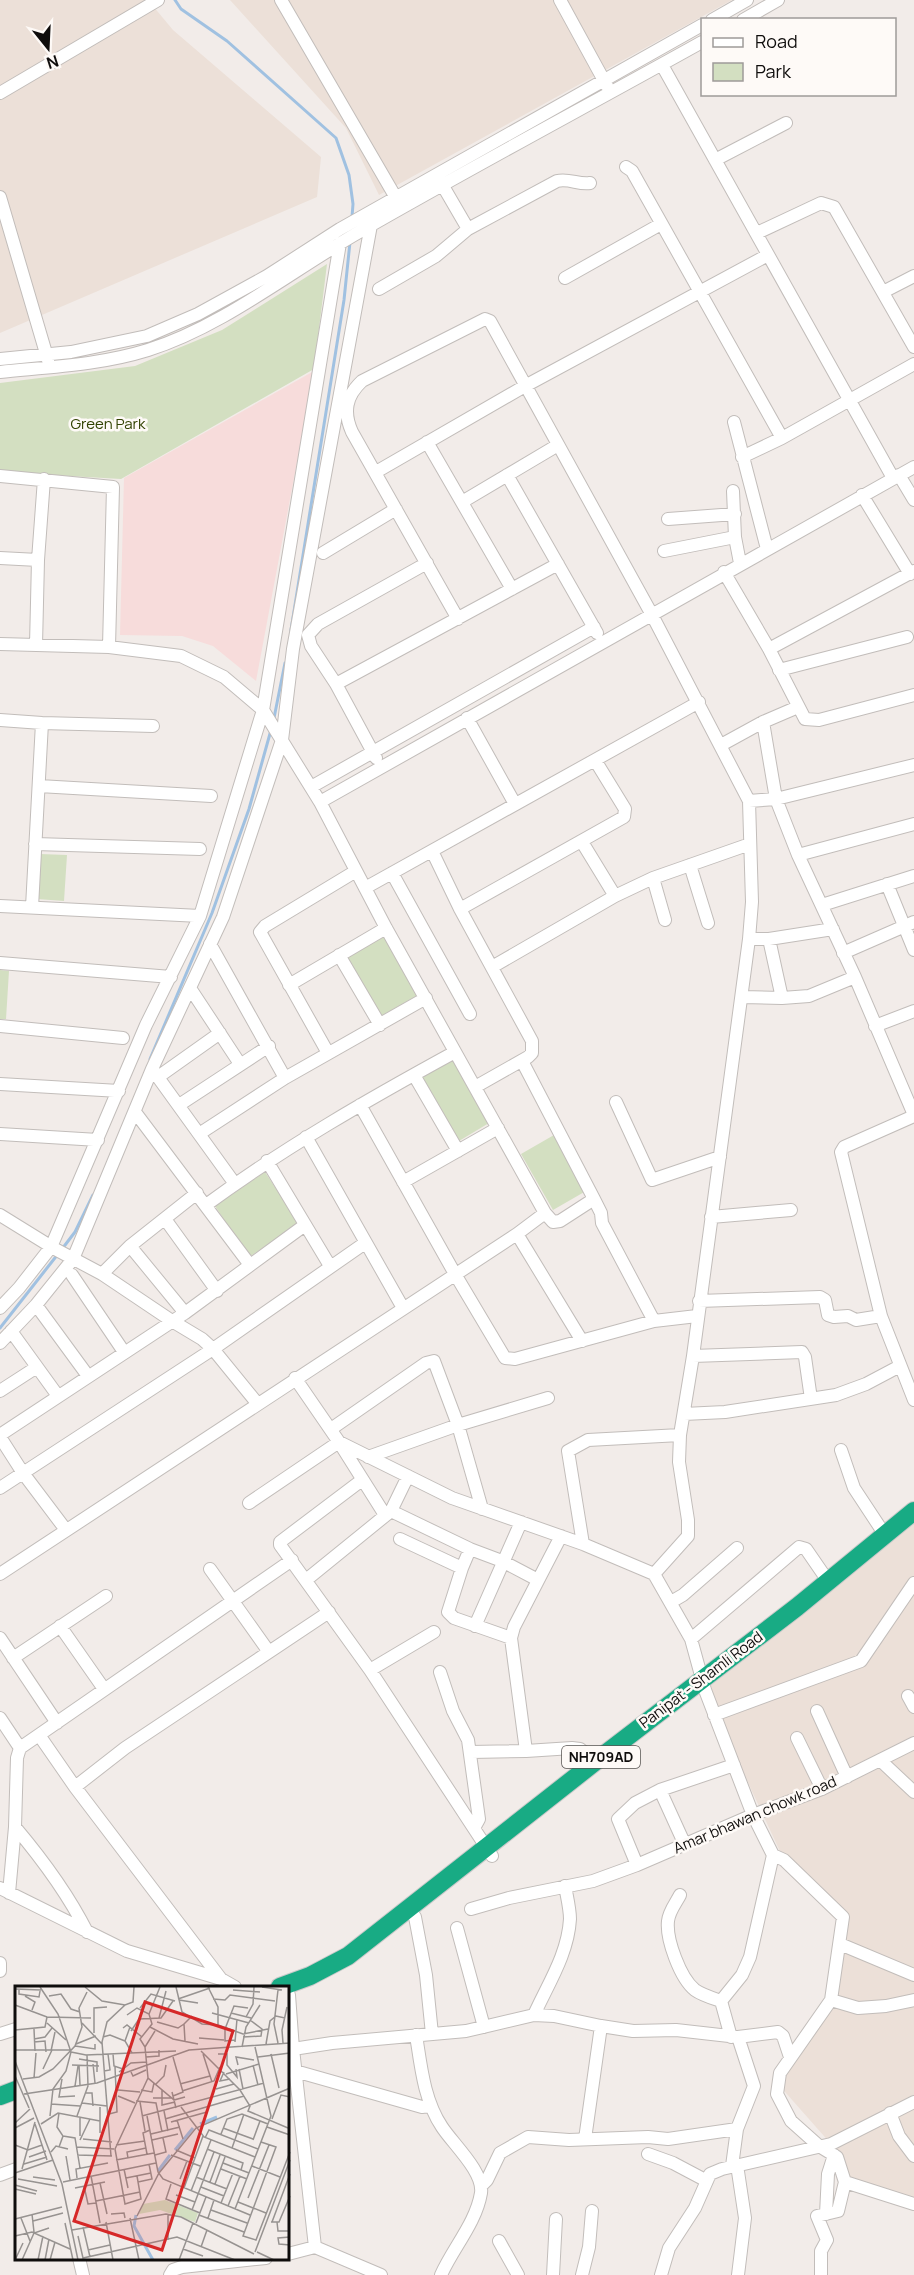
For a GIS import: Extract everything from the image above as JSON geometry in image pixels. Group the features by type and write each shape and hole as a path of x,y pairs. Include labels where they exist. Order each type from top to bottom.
{"highway":[{"name":"Panipat - Shamli Road","path":"489,1852 596,1762 703,1685 914,1511"},
{"name":"Panipat - Shamli Road","path":"290,1991 355,1965 412,1914 489,1852 703,1685 914,1526"},
{"path":"0,2083 15,2077"},
{"path":"0,2096 15,2090"}],"street":[{"path":"0,93 158,0"},
{"path":"281,0 399,203"},
{"path":"560,0 611,93"},
{"path":"716,18 747,0"},
{"path":"746,18 778,0"},
{"path":"0,372 88,363 148,350 198,330 287,278 399,203 604,80 701,26"},
{"path":"399,203 443,186 701,43"},
{"path":"662,65 848,399 896,476 914,500"},
{"path":"715,160 786,123"},
{"path":"626,167 632,171 782,438"},
{"path":"379,289 436,256 468,229 557,181 590,183"},
{"path":"443,186 468,229"},
{"path":"0,197 50,367"},
{"path":"757,233 821,203 834,207 914,347"},
{"path":"0,359 71,352 147,336 198,314 267,276 340,229 367,223"},
{"path":"0,1342 72,1275 75,1260 135,1112 155,1073 190,988 223,917 281,737 293,649 367,223"},
{"path":"565,278 661,224"},
{"path":"0,1308 53,1248 146,1025 200,916 266,713 340,243"},
{"path":"376,472 525,386 768,255"},
{"path":"883,292 914,276"},
{"path":"458,619 352,432 345,410 353,388 362,381 485,319 490,321 651,614 749,801 752,902 742,997 680,1435 679,1462 688,1520 688,1536 654,1574"},
{"path":"742,457 782,438 914,364"},
{"path":"734,422 767,549"},
{"path":"427,442 512,589"},
{"path":"462,502 558,445"},
{"path":"320,802 724,572 914,467"},
{"path":"507,475 602,641"},
{"path":"0,476 111,485 114,489 109,647"},
{"path":"36,645 38,560 44,479"},
{"path":"733,491 735,537 740,563"},
{"path":"769,649 912,573 862,495"},
{"path":"323,553 396,509"},
{"path":"668,519 735,514"},
{"path":"664,551 735,537"},
{"path":"0,558 38,560"},
{"path":"381,767 336,684 311,646 308,635 318,624 427,563"},
{"path":"336,684 558,564"},
{"path":"724,572 769,649 805,719 814,721 914,695"},
{"path":"311,787 594,627"},
{"path":"779,669 907,637"},
{"path":"0,644 109,647 167,652 192,660 224,677 266,713 320,802 386,928 545,1213 553,1222 560,1221 594,1199"},
{"path":"365,888 699,702"},
{"path":"722,746 763,722 798,707"},
{"path":"466,718 515,804"},
{"path":"0,720 153,726"},
{"path":"763,722 776,799 798,855 855,977 914,1116 844,1147 841,1152 881,1316 914,1400"},
{"path":"32,907 42,723"},
{"path":"460,909 621,820 626,813 595,760"},
{"path":"749,801 776,799 914,765"},
{"path":"39,786 212,796"},
{"path":"798,855 914,824"},
{"path":"582,842 615,896"},
{"path":"35,844 200,849"},
{"path":"492,967 615,896 653,878 750,844"},
{"path":"432,851 460,909 532,1041 532,1053 476,1087"},
{"path":"690,864 708,923"},
{"path":"328,1053 262,938 261,930 356,871"},
{"path":"392,873 470,1014"},
{"path":"822,905 914,876"},
{"path":"653,878 665,920"},
{"path":"887,884 910,924 914,950"},
{"path":"0,906 200,916"},
{"path":"843,953 910,924"},
{"path":"289,985 386,928"},
{"path":"748,939 769,939 833,929"},
{"path":"769,939 782,998"},
{"path":"210,944 285,1078"},
{"path":"339,955 380,1025"},
{"path":"0,963 171,977"},
{"path":"742,997 809,996 855,977"},
{"path":"190,988 240,1064"},
{"path":"199,1134 285,1078 426,998"},
{"path":"875,1026 914,1011"},
{"path":"0,1026 123,1038"},
{"path":"155,1073 220,1033"},
{"path":"179,1105 269,1046"},
{"path":"206,1205 267,1161 306,1137 360,1104 455,1052"},
{"path":"522,1061 594,1199 606,1232 654,1322"},
{"path":"155,1073 235,1184"},
{"path":"414,1075 458,1151"},
{"path":"0,1084 119,1091"},
{"path":"616,1102 652,1180 720,1157"},
{"path":"360,1104 498,1350 505,1358 515,1359 654,1322 697,1316"},
{"path":"135,1112 250,1265"},
{"path":"403,1182 498,1128"},
{"path":"0,1134 98,1140"},
{"path":"306,1137 403,1308"},
{"path":"267,1161 330,1266"},
{"path":"102,1274 130,1246 197,1193"},
{"path":"711,1217 791,1210"},
{"path":"0,1574 517,1234 545,1213"},
{"path":"0,1215 53,1248 102,1274 172,1322 202,1339 213,1349 257,1403"},
{"path":"165,1219 217,1290"},
{"path":"66,1530 23,1473 0,1436 185,1313 304,1225"},
{"path":"517,1234 582,1341"},
{"path":"0,1488 213,1349 365,1243"},
{"path":"130,1246 185,1313"},
{"path":"37,1306 75,1260"},
{"path":"72,1275 124,1352"},
{"path":"699,1301 820,1297 825,1300 828,1315 831,1317 846,1316 856,1320 881,1316"},
{"path":"37,1306 88,1376"},
{"path":"11,1331 58,1396"},
{"path":"693,1356 802,1353 805,1357 811,1399"},
{"path":"330,1430 432,1360 440,1372 458,1425 482,1509"},
{"path":"684,1414 725,1412 850,1391 900,1366"},
{"path":"0,1391 38,1367"},
{"path":"295,1378 362,1480 388,1513 502,1561 538,1580"},
{"path":"368,1457 458,1425 548,1398"},
{"path":"583,1544 568,1451 588,1440 680,1435"},
{"path":"339,1442 452,1498 583,1544 654,1574 671,1602 691,1640 714,1715 753,1815 773,1855 783,1860 843,1917 831,2000 780,2073 777,2094 791,2121 837,2157 846,2182 838,2211 817,2216 827,2241 821,2251 821,2275"},
{"path":"249,1503 339,1442"},
{"path":"841,1450 854,1488 885,1535"},
{"path":"306,1580 388,1513 408,1476"},
{"path":"362,1480 280,1542 281,1546 370,1670 489,1852"},
{"path":"475,1626 521,1522"},
{"path":"526,1751 511,1638 514,1627 561,1536"},
{"path":"400,1539 462,1568"},
{"path":"691,1640 799,1547 806,1549 828,1581"},
{"path":"671,1602 683,1595 737,1548"},
{"path":"470,1549 448,1611 451,1616 511,1638"},
{"path":"233,1986 221,1979 127,1951 5,1890 15,1827 17,1758 20,1748 292,1560"},
{"path":"210,1569 269,1652"},
{"path":"714,1715 861,1661 913,1584"},
{"path":"13,1658 106,1596"},
{"path":"75,1787 125,1748 329,1612"},
{"path":"60,1626 104,1689"},
{"path":"370,1670 434,1632"},
{"path":"0,1638 57,1723"},
{"path":"440,1672 453,1711 466,1733 471,1752 479,1819 474,1828"},
{"path":"817,1711 847,1777"},
{"path":"0,1718 20,1748"},
{"path":"39,1735 75,1787 221,1979"},
{"path":"797,1738 822,1789"},
{"name":"Amar bhawan chowk road","path":"471,1909 509,1898 593,1881 637,1865 753,1815 822,1789 914,1743"},
{"path":"471,1752 577,1748 596,1762"},
{"path":"880,1760 914,1792"},
{"path":"637,1865 618,1817 635,1803 660,1790 734,1765"},
{"path":"660,1790 685,1845"},
{"path":"15,1827 58,1884 87,1932"},
{"path":"721,2001 742,1975 750,1957 773,1855"},
{"path":"534,2015 559,1964 566,1942 570,1917 565,1887"},
{"path":"680,1895 669,1914 668,1921 671,1946 677,1963 688,1984 694,1990 721,2001 754,2086 737,2129 734,2166 745,2218 738,2275"},
{"path":"412,1914 426,1976 432,2034"},
{"path":"457,1928 484,2027"},
{"path":"840,1944 914,1975"},
{"path":"0,1963 0,1971"},
{"path":"831,2000 858,2008 886,2006 914,2000"},
{"path":"293,2049 484,2027 534,2015 554,2016 633,2031 676,2030 734,2037 778,2032 783,2036 790,2057"},
{"path":"290,2025 295,2071 293,2102 315,2247"},
{"path":"585,2139 601,2026"},
{"path":"0,2034 15,2029"},
{"path":"416,2035 430,2106 442,2128 476,2172 482,2186"},
{"path":"295,2071 419,2106 430,2106"},
{"path":"661,2275 669,2248 695,2208 710,2175 734,2166 831,2144 914,2102"},
{"path":"891,2113 898,2136 914,2156"},
{"path":"441,2275 459,2243 479,2200 482,2186 488,2180 500,2152 528,2137 668,2139 737,2129"},
{"path":"648,2154 673,2163 707,2181"},
{"path":"826,2214 828,2174 834,2155"},
{"path":"0,2175 15,2169"},
{"path":"846,2182 914,2204"},
{"path":"582,2275 589,2247 592,2211"},
{"path":"553,2275 556,2219"},
{"path":"499,2241 518,2275"},
{"path":"290,2253 315,2247 381,2275"},
{"path":"79,2260 83,2275"},
{"path":"170,2275 173,2270 182,2267 256,2260"}],"shaded area":[{"path":"0,0 148,0 173,30 321,157 317,197 0,333"},
{"path":"230,0 732,0 379,195 346,128"},
{"path":"314,371 256,681 213,646 182,636 120,635 124,478"},
{"path":"914,1523 914,2200 845,2182 831,2144 778,2084 831,2000 843,1917 784,1860 705,1690"}],"green space":[{"name":"Green Park","path":"327,264 314,369 121,479 0,472 0,383 135,366 222,330"},
{"path":"40,854 67,855 64,901 37,899"},
{"path":"383,935 418,995 381,1016 346,956"},
{"path":"0,970 9,971 6,1019 0,1019"},
{"path":"452,1058 489,1123 459,1141 422,1076"},
{"path":"554,1135 586,1191 553,1210 521,1154"},
{"path":"265,1172 299,1224 249,1257 215,1206"}],"waterway":[{"path":"175,0 181,9 227,41 336,138 349,175 353,204 352,217"},
{"path":"291,630 344,300 350,242"},
{"path":"274,718 285,663"},
{"path":"150,1059 212,913 249,809 271,730"},
{"path":"62,1249 75,1232 93,1195"},
{"path":"0,1328 58,1254"}]}
